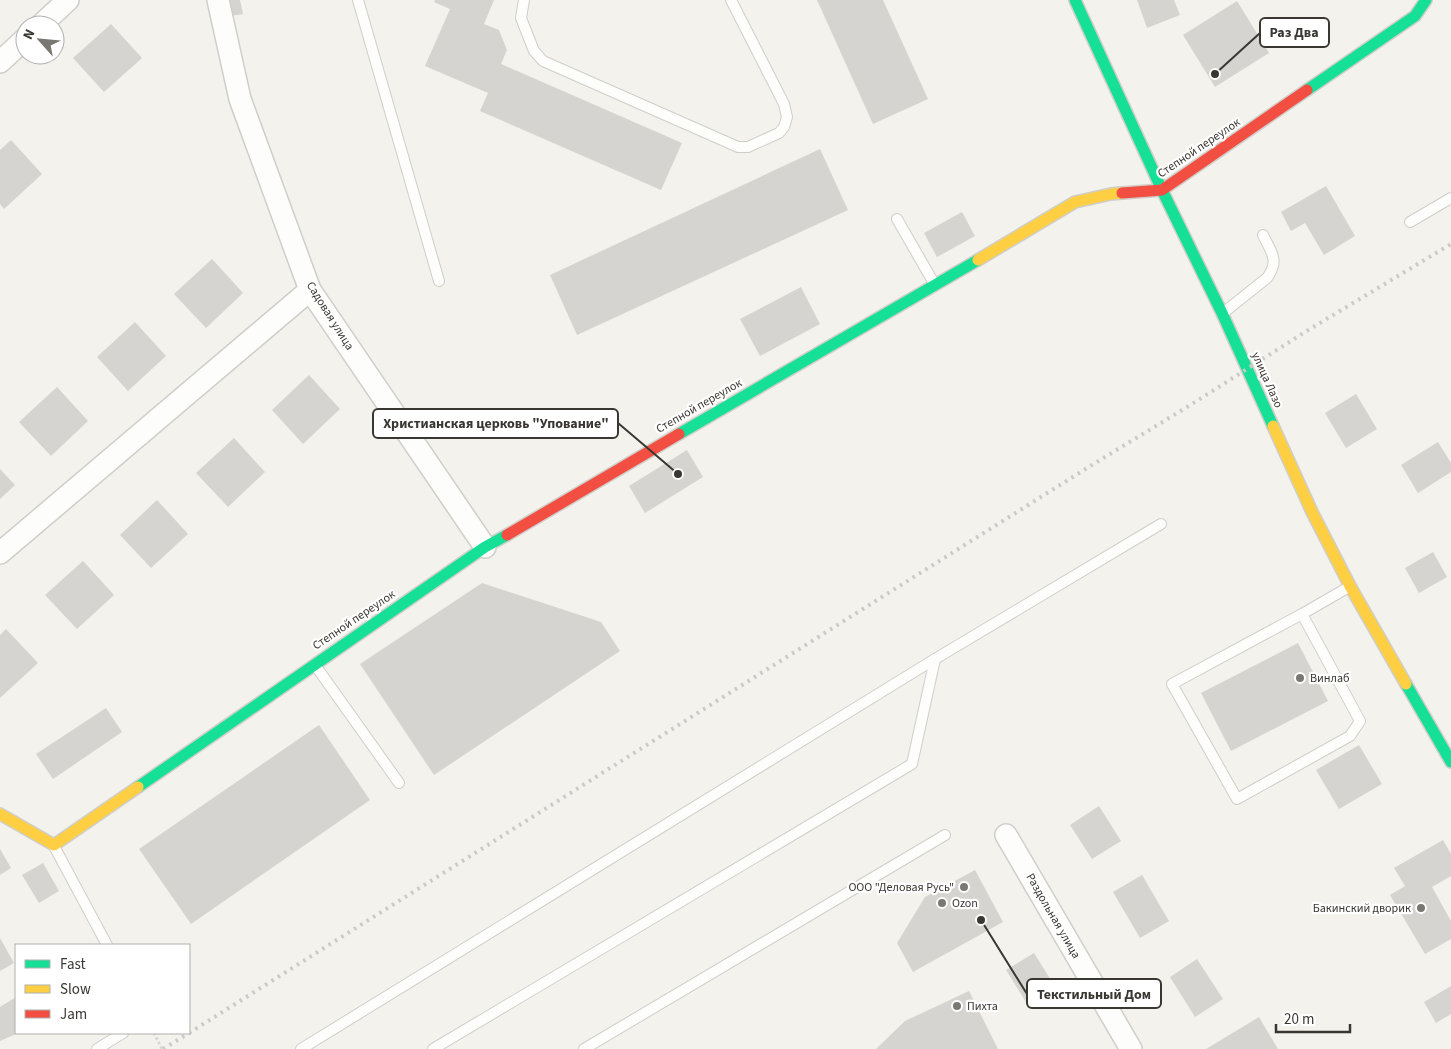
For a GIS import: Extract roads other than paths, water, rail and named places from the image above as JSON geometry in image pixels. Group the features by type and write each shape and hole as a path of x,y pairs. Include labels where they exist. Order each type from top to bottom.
{"street":[{"path":"51,15 68,0"},
{"name":"Садовая улица","path":"218,0 240,99 310,290 485,547"},
{"name":"улица Лазо","path":"1075,0 1162,190 1222,313 1312,512 1350,586 1451,762"},
{"name":"Степной переулок","path":"54,845 485,547 936,286 1075,202 1111,194 1162,190 1415,16 1426,0"},
{"path":"0,62 15,48"},
{"path":"0,553 310,290"},
{"path":"0,814 54,845"},
{"name":"Раздольная улица","path":"1006,835 1130,1049"}],"lane":[{"path":"358,0 439,281"},
{"path":"524,0 521,18 534,52 543,61 738,147 748,147 779,133 784,127 787,117 784,104 731,0"},
{"path":"1410,222 1451,198"},
{"path":"896,219 936,286"},
{"path":"1222,313 1267,278 1272,271 1274,257 1263,235"},
{"path":"301,1049 935,659 1160,524"},
{"path":"1302,614 1360,722 1350,736 1237,799 1172,684 1350,586"},
{"path":"433,1049 912,764 935,659"},
{"path":"314,664 399,783"},
{"path":"584,1049 945,835"},
{"path":"54,845 106,944"},
{"path":"98,1049 121,1034"}],"railway":[{"path":"190,1032 1087,468 1305,332 1451,244"},
{"path":"163,1049 187,1034"}],"place":[{"name":"Раз Два","path":"1215,74"},
{"name":"Христианская церковь \"Упование\"","path":"678,474"},
{"name":"Винлаб","path":"1300,678"},
{"name":"ООО \"Деловая Русь\"","path":"964,887"},
{"name":"Ozon","path":"942,903"},
{"name":"Бакинский дворик","path":"1421,908"},
{"name":"Текстильный Дом","path":"981,920"},
{"name":"Пихта","path":"957,1006"}]}
